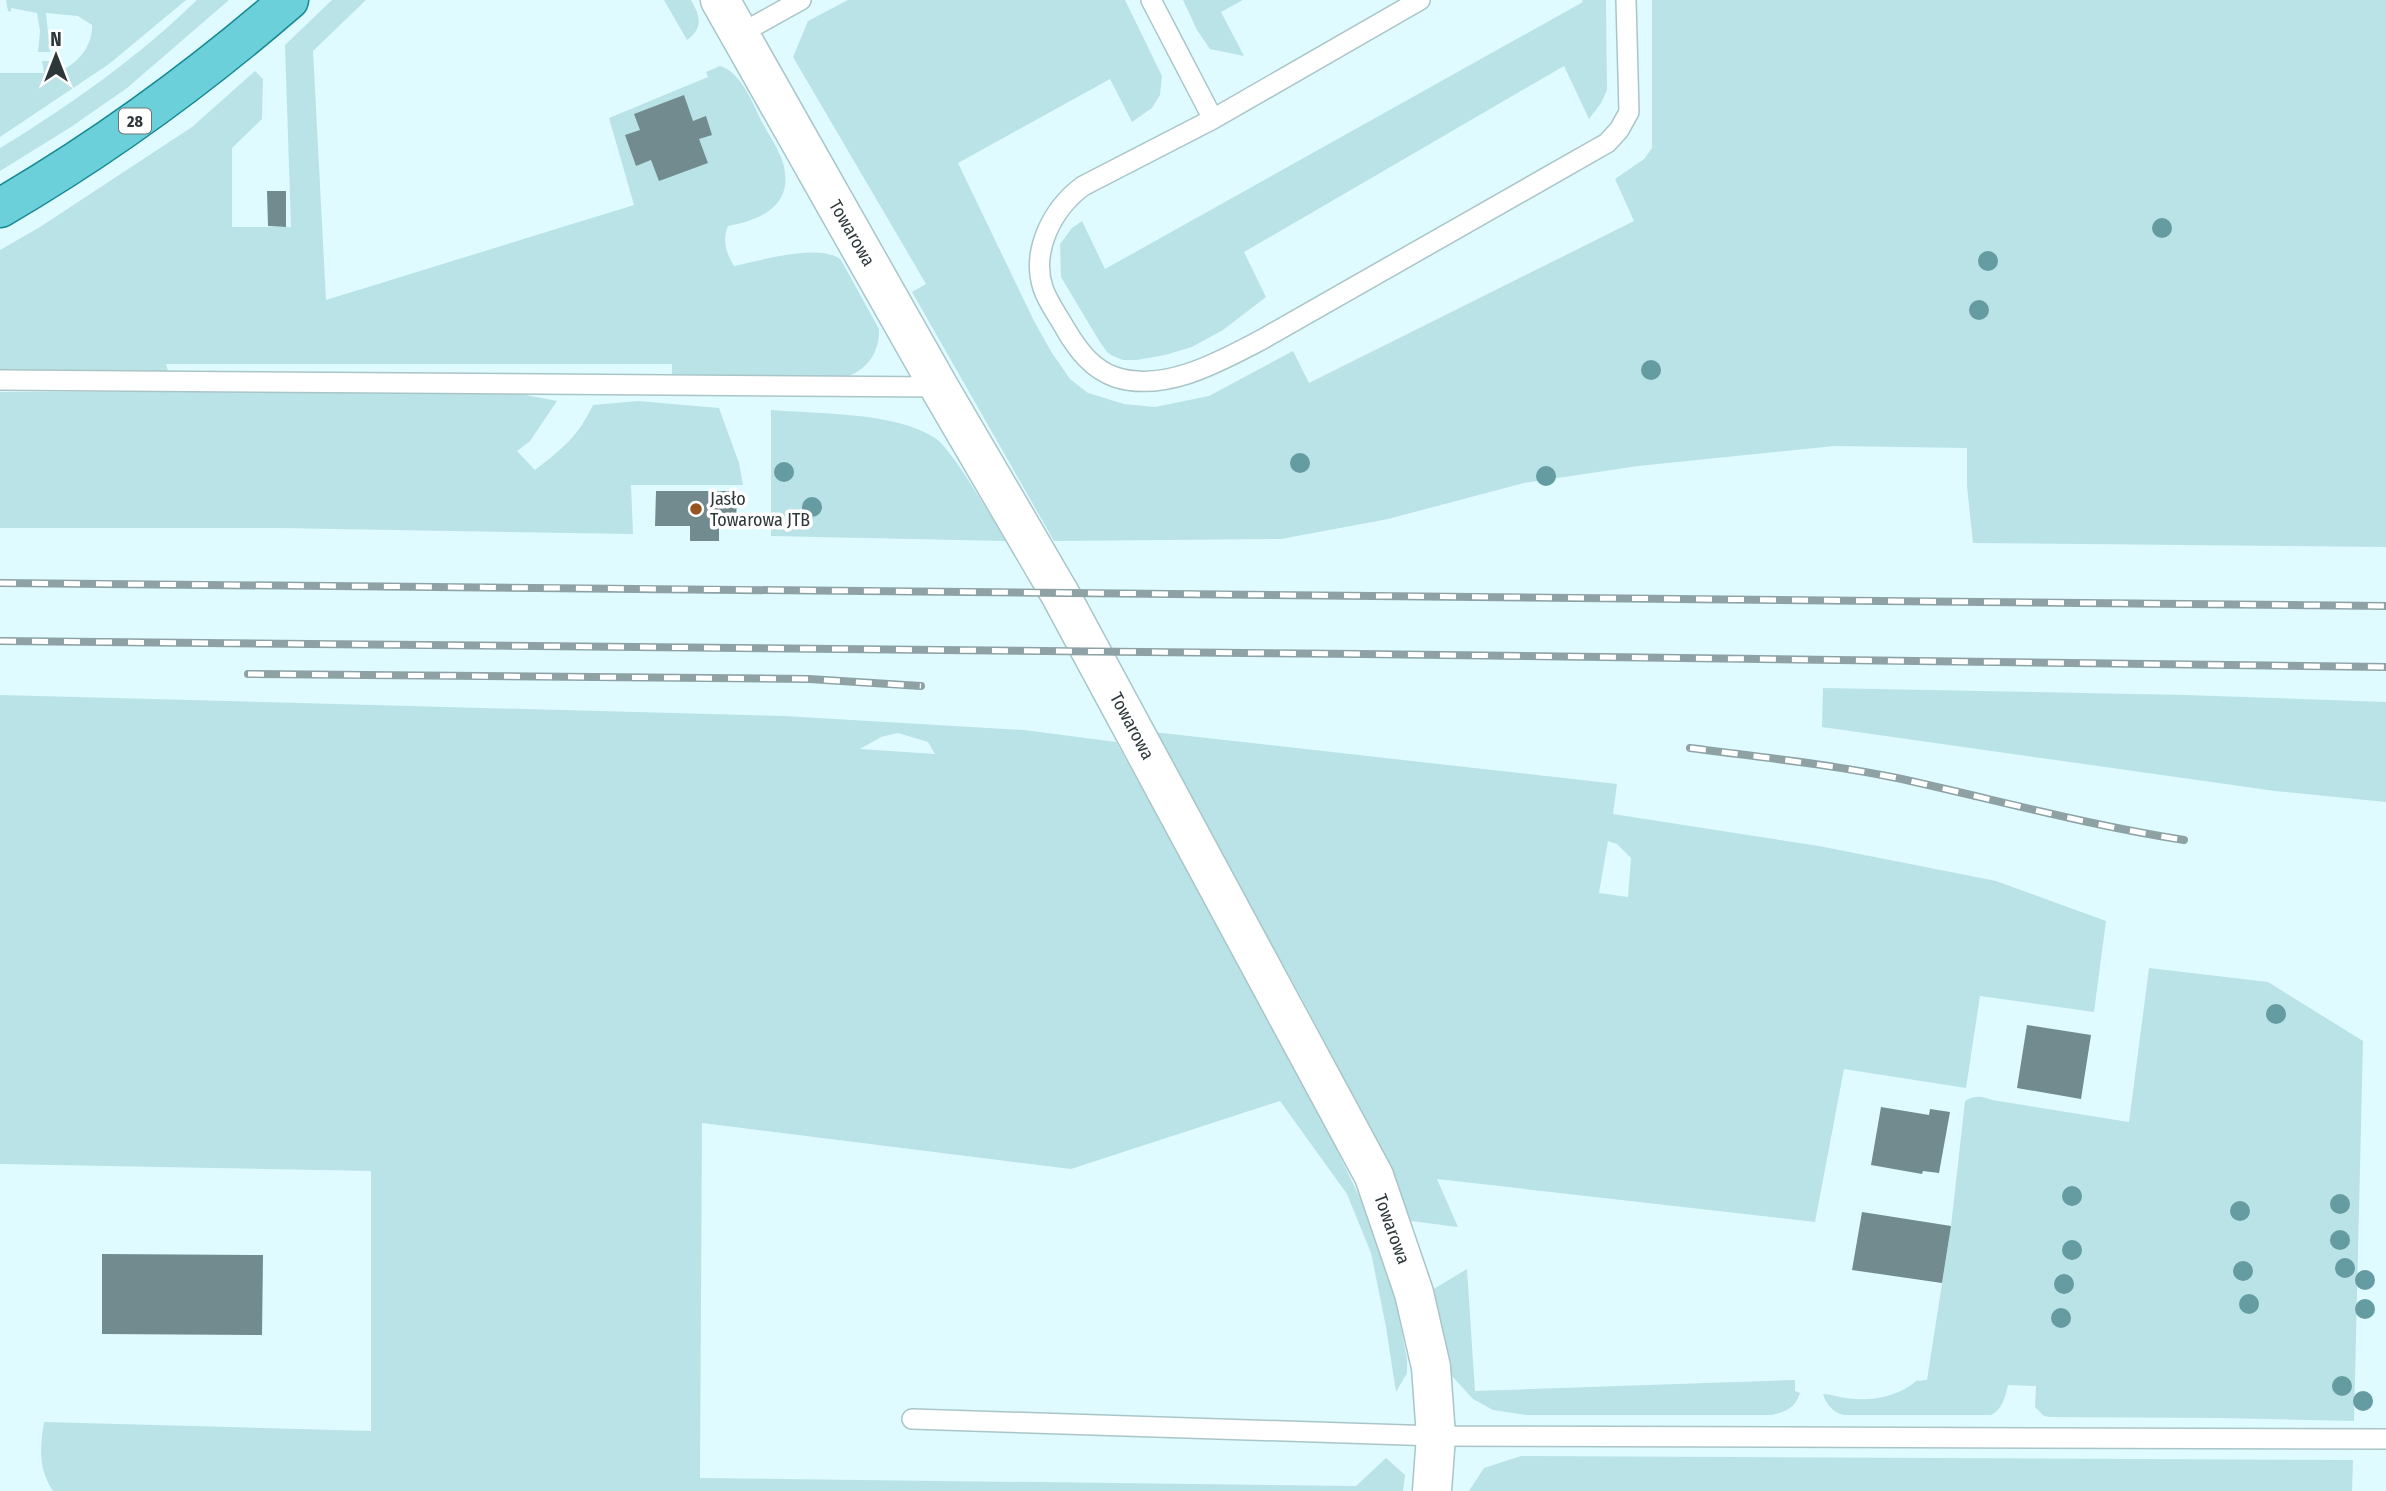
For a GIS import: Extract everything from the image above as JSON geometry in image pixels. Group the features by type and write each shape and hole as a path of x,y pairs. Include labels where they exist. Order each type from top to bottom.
{"main road":[{"name":"28","path":"0,208 69,168 166,99 289,0"}],"street":[{"name":"Towarowa","path":"720,0 939,387 1060,594 1374,1176 1404,1261 1432,1367 1436,1436 1432,1491"}],"lane":[{"path":"740,34 801,0"},
{"path":"1151,0 1213,119"},
{"path":"1420,0 1213,119 1072,194 1054,217 1044,240 1039,256 1039,274 1044,292 1074,344 1093,366 1116,377 1148,380 1177,377 1218,362 1606,143 1619,130 1629,112 1626,0"},
{"path":"0,380 939,387"},
{"path":"912,1419 1436,1436 2386,1439"}],"shaded area":[{"path":"6,0 186,0 109,64 0,137 0,73 44,73 42,61 49,61 52,73 68,67 86,49 92,25 78,16 46,13 50,52 38,52 40,31 37,13 11,8 11,12 8,11"},
{"path":"197,0 229,0 127,88 0,171 0,148 103,79"},
{"path":"332,0 366,0 313,51 326,300 634,205 609,118 708,77 706,72 720,66 734,74 745,88 779,152 785,178 780,200 772,208 752,220 728,226 725,241 731,261 734,266 805,253 832,255 841,260 879,329 877,347 869,362 856,373 838,379 672,374 672,364 166,364 168,371 0,370 0,250 40,227 192,127 255,71 263,79 262,119 232,148 232,227 291,227 285,45"},
{"path":"664,0 691,0 699,21 696,31 687,40"},
{"path":"848,0 1125,0 1162,76 1160,95 1152,108 1132,122 1110,79 958,163 1034,321 1070,379 1088,393 1124,404 1155,407 1209,396 1293,351 1309,383 1634,221 1615,179 1644,159 1652,148 1652,0 2386,0 2386,547 1973,543 1967,486 1967,448 1835,446 1638,466 1524,483 1388,519 1281,539 1054,541 912,292 926,284 793,57 808,21"},
{"path":"1183,0 1243,0 1221,12 1244,56 1210,49 1197,30"},
{"path":"1582,0 1606,0 1607,90 1589,119 1564,66 1244,252 1266,297 1223,330 1192,347 1165,355 1123,360 1107,352 1061,277 1060,244 1072,228 1082,221 1105,269 1583,2"},
{"path":"501,390 557,401 530,441 517,451 535,470 568,442 593,405 638,401 719,408 739,463 743,485 631,485 633,534 279,528 0,528 0,392"},
{"path":"771,410 856,416 919,429 943,445 962,470 1006,541 771,536"},
{"path":"1823,688 2386,702 2386,802 2275,791 1822,727"},
{"path":"0,695 784,716 1024,730 1116,742 1227,940 1326,1127 1369,1217 1393,1284 1407,1359 1407,1373 1396,1392 1371,1253 1347,1194 1280,1101 1071,1169 702,1123 700,1478 1356,1486 1386,1458 1405,1475 1403,1491 53,1491 41,1458 44,1422 371,1431 371,1171 0,1164","holes":["898,733 928,742 935,754 860,749 881,737"]},
{"path":"1153,732 1617,784 1613,814 1819,846 1996,881 2106,921 2094,1012 1980,996 1966,1088 1844,1069 1815,1222 1437,1179 1458,1227 1411,1221 1391,1169 1301,997","holes":["1608,841 1617,844 1631,858 1628,897 1599,893"]},
{"path":"2149,968 2268,982 2363,1041 2354,1421 2050,1417 2044,1416 2035,1407 2036,1386 2008,1385 2001,1406 1991,1415 1844,1415 1833,1410 1823,1394 1874,1399 1901,1391 1916,1381 1927,1380 1951,1226 1965,1101 1982,1097 2129,1122"},
{"path":"1467,1269 1475,1391 1795,1380 1795,1391 1800,1393 1789,1408 1771,1415 1526,1415 1493,1410 1473,1399 1451,1375 1432,1290"},
{"path":"1521,1456 2353,1460 2352,1491 1469,1491 1484,1468"}],"building":[{"path":"684,95 693,121 706,116 712,135 699,139 708,163 659,181 651,160 636,166 625,135 640,130 634,114"},
{"path":"267,191 286,191 286,227 268,226"},
{"name":"Jasło Towarowa JTB","path":"656,491 737,491 736,528 719,528 719,541 690,541 690,526 655,526"},
{"path":"2027,1025 2091,1035 2081,1099 2017,1088"},
{"path":"1881,1107 1929,1115 1930,1109 1950,1112 1939,1173 1923,1171 1922,1174 1871,1165"},
{"path":"1862,1212 1951,1226 1942,1283 1852,1270"},
{"path":"102,1254 263,1255 262,1335 102,1334"}],"railway":[{"path":"0,583 2386,606"},
{"path":"0,641 2386,667"},
{"path":"248,674 809,679 921,686"},
{"path":"1690,748 1871,773 2184,840"}],"place":[{"name":"Jasło Towarowa JTB","path":"696,509"}]}
